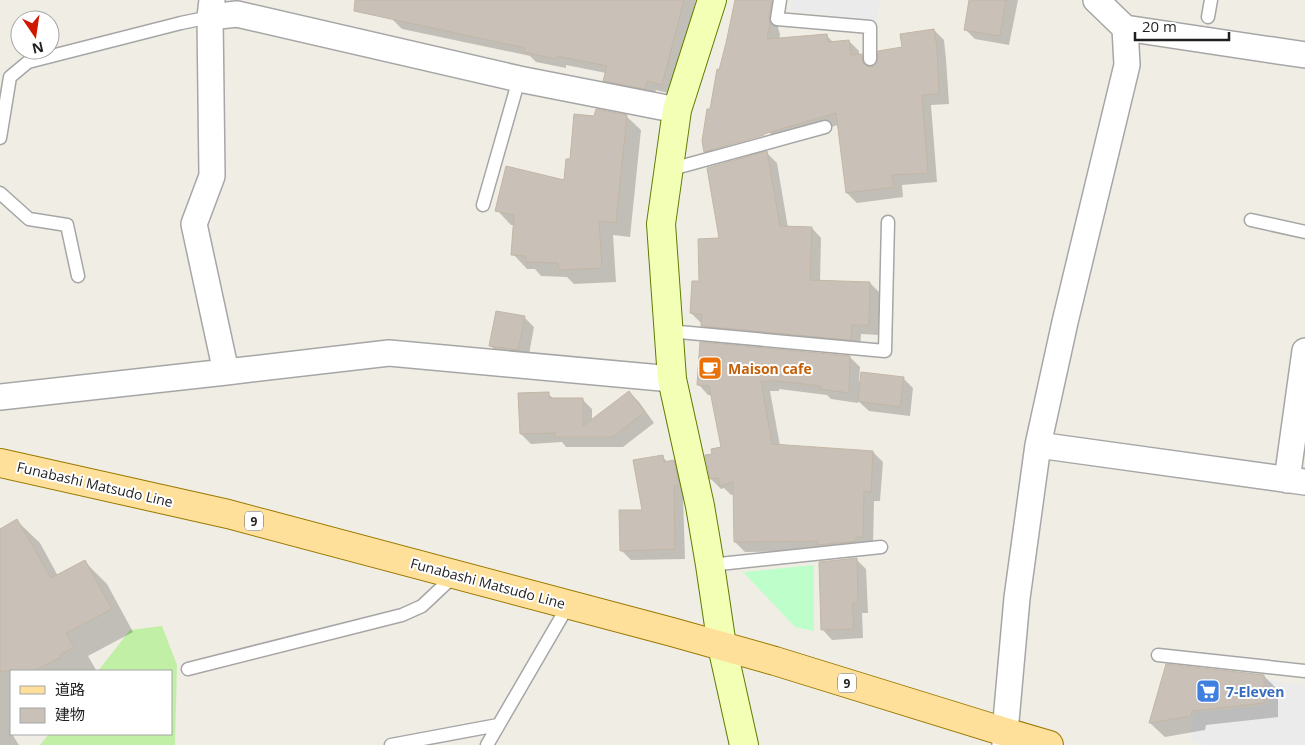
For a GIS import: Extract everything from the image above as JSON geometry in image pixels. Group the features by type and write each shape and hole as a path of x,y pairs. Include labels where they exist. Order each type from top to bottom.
{"main road":[{"name":"Funabashi Matsudo Line","path":"0,463 228,514 722,646 775,661 1005,739"},
{"name":"9","path":"1005,739 1049,745"}],"street":[{"path":"712,0 677,110 661,224 672,379 700,506 722,646 744,745"},
{"path":"1096,0 1125,28 1305,55"},
{"path":"226,372 194,224 212,176 211,8 519,79 677,110"},
{"path":"1005,739 1017,598 1038,445 1065,322 1127,65 1125,28"},
{"path":"1038,445 1296,481 1305,350"},
{"path":"0,397 389,353 672,379"}],"lane":[{"path":"780,0 777,20 870,27 870,59"},
{"path":"1208,17 1211,0"},
{"path":"0,138 5,76 28,62 180,23 211,8"},
{"path":"483,206 519,79"},
{"path":"668,170 825,127"},
{"path":"0,193 29,219 67,225 78,276"},
{"path":"1250,220 1305,232"},
{"path":"668,331 885,351 888,222"},
{"path":"710,566 881,547"},
{"path":"188,669 402,615 422,606 456,574"},
{"path":"487,745 569,604"},
{"path":"1158,656 1305,671"},
{"path":"391,745 498,725"}],"green space":[{"path":"814,565 814,631 795,627 743,572"},
{"path":"162,626 177,665 175,745 40,745 48,735 172,735 172,670 99,670 130,630"}],"shaded area":[{"path":"791,0 880,0 877,20 790,11"},
{"path":"1266,679 1305,686 1305,745 1206,745 1190,741 1194,713 1267,705"}],"building":[{"path":"355,0 684,0 662,85 647,81 645,89 603,81 607,66 557,56 556,59 524,52 525,48 354,11"},
{"path":"735,0 772,0 767,39 827,34 828,42 849,40 851,55 862,54 863,63 870,67 877,63 878,51 902,47 900,34 934,29 937,48 939,94 922,95 928,173 892,175 894,187 846,193 836,113 704,152 702,141 707,109 710,109 717,69 719,70"},
{"path":"969,0 1006,0 1000,36 964,30"},
{"path":"596,109 627,115 616,223 599,221 602,268 559,270 558,263 526,262 526,256 511,255 514,215 495,211 506,166 564,180 566,159 570,159 574,114 594,116"},
{"path":"767,151 780,226 812,227 810,280 870,282 869,325 852,325 851,340 701,326 702,314 690,313 692,281 699,281 698,239 719,238 707,168"},
{"path":"496,311 525,316 518,350 489,346"},
{"path":"700,342 850,356 849,393 820,389 820,386 770,380 770,382 761,381 772,444 873,451 871,492 864,491 863,537 856,537 856,541 818,545 818,541 734,542 733,482 720,486 718,478 710,479 705,455 712,454 711,449 721,447 709,386 697,385"},
{"path":"861,372 904,377 900,407 858,401"},
{"path":"629,391 645,412 613,437 555,437 555,433 520,434 518,393 549,392 549,398 583,398 583,426"},
{"path":"663,455 664,462 674,460 679,485 674,486 675,549 620,551 619,510 642,510 633,460"},
{"path":"17,519 51,578 85,560 112,609 66,633 74,647 60,655 61,657 36,670 0,671 0,529"},
{"path":"857,558 858,603 852,603 854,629 821,630 819,562"},
{"path":"1166,664 1264,675 1264,703 1192,711 1191,716 1149,723"}],"place":[{"name":"Maison cafe","path":"710,368"},
{"name":"7-Eleven","path":"1208,691"}]}
